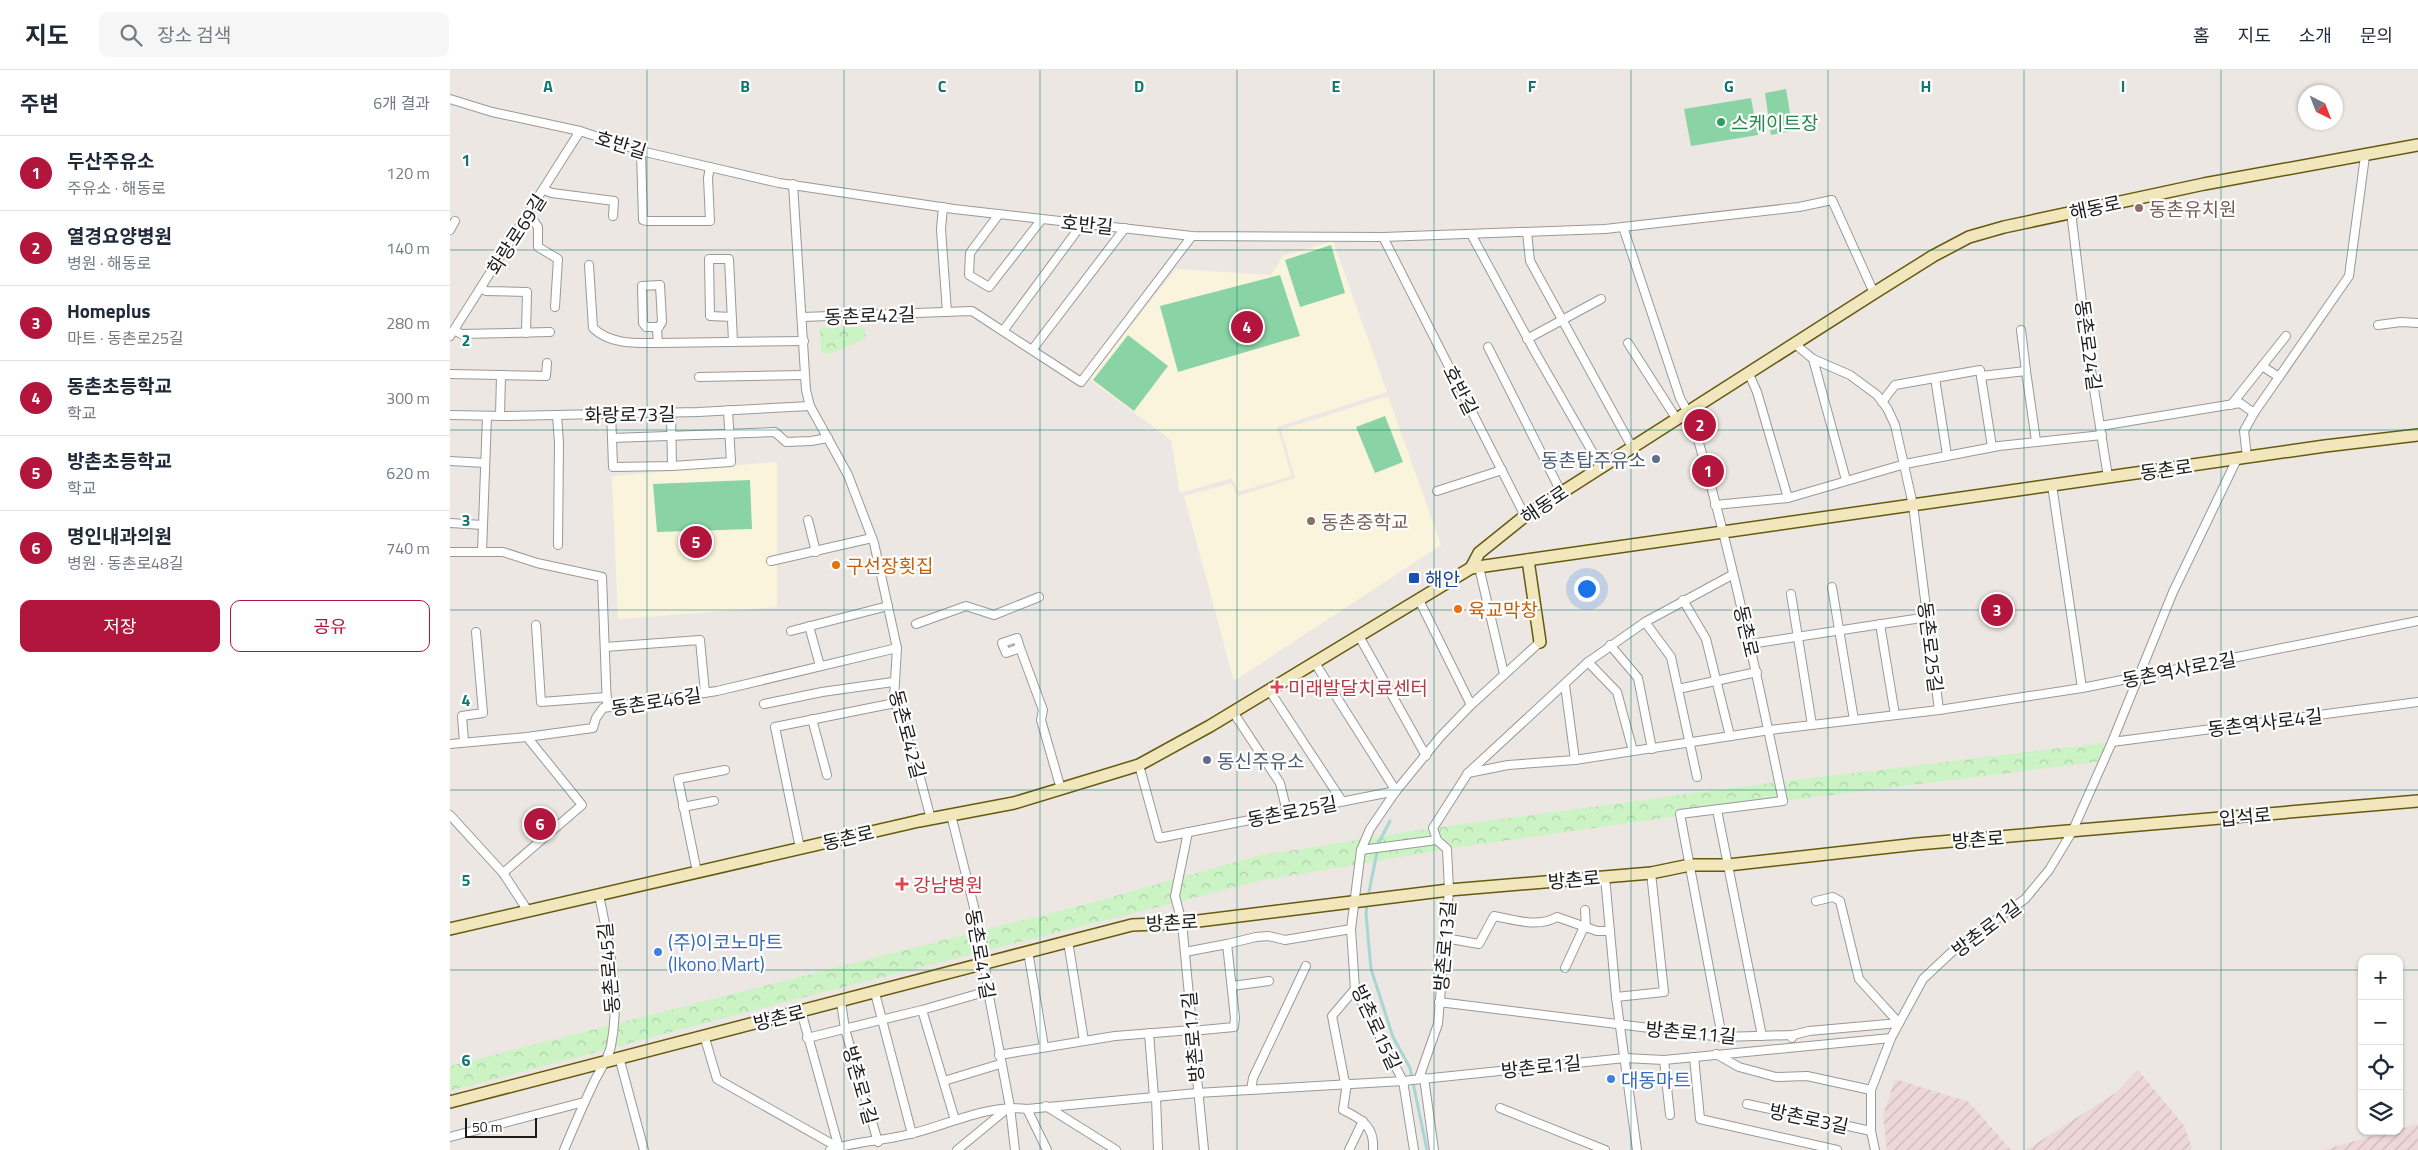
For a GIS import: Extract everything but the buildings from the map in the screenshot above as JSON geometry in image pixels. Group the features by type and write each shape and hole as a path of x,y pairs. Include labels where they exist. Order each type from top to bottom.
{"street":[{"name":"호반길","path":"450,99 492,112 580,131 641,151 793,184 943,208 1192,236 1383,237 1623,227 1799,207 1832,200 1874,293"},
{"name":"화랑로69길","path":"451,334 580,131"},
{"name":"해동로","path":"1475,568 1479,553 1525,516 1688,410 1749,374 1874,293 1933,256 1969,237 2071,212 2222,181 2418,145"},
{"path":"641,151 643,220 647,221 710,221 708,178 710,167"},
{"path":"2072,832 2112,742 2173,592 2242,458 2244,431 2254,413 2349,276 2365,156"},
{"path":"793,184 802,317"},
{"path":"544,190 552,193 614,201 613,216"},
{"path":"943,208 941,229 947,312"},
{"name":"동촌로24길","path":"2071,212 2088,351 2108,477"},
{"path":"529,214 538,226 538,248 558,259 555,307"},
{"path":"999,214 970,254 969,275 989,287 1042,219"},
{"path":"450,230 455,221"},
{"path":"1003,331 1082,224"},
{"path":"1623,227 1680,398 1688,410 1722,532"},
{"path":"1032,350 1125,228"},
{"path":"1527,232 1530,261 1632,446"},
{"path":"1471,234 1600,467"},
{"name":"동촌로42길","path":"931,819 918,770 895,703 893,682 897,648 872,538 848,475 810,406 806,390 802,317 972,311 1081,382 1192,236"},
{"name":"호반길","path":"1383,237 1525,516"},
{"path":"732,316 710,316 709,259 729,259 732,316 733,342"},
{"path":"589,265 594,328 600,335 623,343 804,340"},
{"path":"658,343 659,326 662,322 660,285 642,286 643,323 646,327 659,326"},
{"path":"481,288 486,291 527,292 526,333"},
{"path":"1527,338 1601,299"},
{"path":"2378,325 2400,322 2418,323"},
{"path":"2020,330 2036,442"},
{"path":"451,334 550,332"},
{"path":"2231,405 2286,336"},
{"path":"1628,343 1676,418"},
{"path":"1795,344 1813,359 1850,375 1882,402 1895,425 1914,505"},
{"path":"1488,347 1561,492"},
{"path":"1813,359 1846,480"},
{"path":"450,374 546,376 547,363"},
{"path":"2262,366 2279,377"},
{"path":"1882,402 1895,385 1980,370 1992,447"},
{"path":"1981,376 2026,371"},
{"path":"1749,374 1757,392 1788,498"},
{"path":"500,416 501,375"},
{"path":"699,377 805,375"},
{"path":"1935,378 1947,455"},
{"path":"1715,505 1788,498 1905,464 1947,455 2101,431 2240,403 2254,413"},
{"name":"화랑로73길","path":"450,415 671,413 810,406"},
{"path":"611,414 612,467 672,466 731,462 728,410"},
{"path":"671,413 672,466"},
{"path":"557,415 559,443 558,545"},
{"path":"482,552 487,416"},
{"path":"612,438 775,432 786,442 828,438"},
{"name":"동촌로","path":"450,929 951,814 1014,803 1139,765 1233,712 1475,568 2242,458 2418,435"},
{"path":"450,461 485,463"},
{"path":"1437,491 1502,470"},
{"path":"2052,485 2082,688"},
{"name":"동촌로25길","path":"1468,774 1508,765 1575,760 1770,730 1939,710 1914,505"},
{"path":"808,520 816,552"},
{"path":"450,523 483,525"},
{"name":"동촌로","path":"1722,532 1732,575 1738,590 1770,730"},
{"path":"771,561 872,538"},
{"path":"450,552 503,552 537,563 602,577 607,707"},
{"path":"1528,560 1540,642"},
{"path":"1475,568 1504,674"},
{"path":"1361,850 1434,840 1433,828 1468,774 1588,662 1645,622 1732,575"},
{"path":"1832,587 1854,720"},
{"path":"1791,594 1812,725"},
{"path":"916,624 966,606 994,615 1039,597"},
{"path":"1419,600 1471,705"},
{"path":"1683,600 1706,639 1730,736"},
{"path":"791,631 888,606"},
{"path":"1750,644 1928,617"},
{"name":"동촌역사로2길","path":"1939,710 2082,688 2418,620"},
{"path":"1645,622 1671,657 1691,742 1697,777"},
{"path":"1880,624 1895,715"},
{"path":"536,625 541,702 607,697"},
{"path":"809,626 820,666 897,648"},
{"path":"464,742 462,716 483,713 476,632"},
{"path":"1359,636 1426,756"},
{"path":"605,647 700,640 706,693"},
{"name":"방촌로15길","path":"1414,1150 1403,1081 1355,989 1351,929 1361,850 1370,829 1396,791 1441,736 1471,705 1540,642"},
{"path":"1610,645 1638,678 1652,748"},
{"path":"1020,648 1043,710 1041,720 1061,789"},
{"path":"1588,662 1616,692 1632,751"},
{"path":"1316,663 1396,791"},
{"name":"동촌로46길","path":"450,744 527,737 593,728 596,718 603,708 706,693 820,666"},
{"path":"1678,689 1756,672"},
{"path":"764,704 822,692 893,682"},
{"path":"1565,685 1575,760"},
{"path":"1269,690 1342,801"},
{"name":"동촌역사로4길","path":"2112,742 2418,702"},
{"path":"800,848 775,727 895,703"},
{"path":"1233,712 1280,783 1287,812"},
{"path":"812,719 827,775"},
{"path":"1722,1037 1680,814 1784,801 1770,730"},
{"path":"503,872 582,805 527,737"},
{"name":"동촌로25길","path":"1139,765 1159,838 1396,791"},
{"path":"697,872 678,779 725,770"},
{"name":"입석로","path":"2072,832 2418,800"},
{"path":"683,807 714,801"},
{"path":"1716,810 1762,1036"},
{"name":"동촌로41길","path":"951,814 982,939 988,991 1000,1064 1010,1107 1015,1150"},
{"path":"450,815 503,872 528,911"},
{"path":"1182,924 1175,896 1188,832"},
{"name":"방촌로","path":"450,1102 604,1060 841,1002 986,961 1132,925 1182,924 1449,890 1651,873 1690,865 1728,865 1917,844 2072,832"},
{"name":"방촌로1길","path":"830,1150 912,1134 955,1120 1010,1107 1027,1109 1197,1093 1403,1081 1625,1058 1664,1060 1891,1038 1923,979 1955,949 2026,899 2049,870 2072,832"},
{"name":"방촌로13길","path":"1434,840 1446,849 1449,890 1438,1024 1420,1078 1434,1150"},
{"name":"방촌로11길","path":"1616,997 1664,992 1651,873"},
{"name":"방촌로11길","path":"1605,876 1616,997 1637,1150"},
{"name":"동촌로45길","path":"564,1150 584,1102 611,1048 614,1003 606,929 599,895"},
{"path":"1816,901 1833,897 1840,901 1859,979 1899,1024"},
{"path":"1565,968 1585,927 1586,910"},
{"path":"1445,938 1479,944 1494,916 1521,922 1546,923 1557,917 1597,931 1610,931"},
{"name":"방촌로17길","path":"1182,924 1204,1150"},
{"path":"1185,952 1256,937 1268,936 1285,940 1351,929"},
{"path":"1068,941 1084,1041"},
{"path":"999,1054 1149,1033 1234,1027 1236,1018 1227,944"},
{"path":"1028,951 1044,1047"},
{"path":"1251,1090 1253,1078 1306,966"},
{"path":"1232,986 1269,981"},
{"path":"1355,989 1332,1016 1346,1083 1343,1110 1363,1121 1372,1135 1373,1150"},
{"path":"807,1038 922,1010 988,991"},
{"name":"방촌로1길","path":"875,993 912,1134"},
{"name":"방촌로1길","path":"841,1002 845,1029 878,1142"},
{"name":"방촌로13길","path":"1439,1002 1499,1009"},
{"name":"방촌로11길","path":"1499,1009 1722,1037 1792,1036 1809,1031 1899,1024"},
{"path":"922,1010 955,1120"},
{"path":"801,1011 807,1038 840,1149"},
{"path":"1149,1033 1158,1150"},
{"path":"704,1036 717,1079 840,1149"},
{"path":"1791,1047 1792,1036"},
{"name":"방촌로3길","path":"1875,1150 1871,1131 1871,1090 1891,1038"},
{"path":"1716,1054 1720,1058 1739,1067 1776,1077 1807,1076 1871,1090"},
{"path":"619,1057 644,1150"},
{"name":"방촌로3길","path":"1694,1057 1700,1118 1837,1150"},
{"path":"1664,1060 1670,1115"},
{"path":"944,1081 1000,1064"},
{"path":"450,1137 584,1102"},
{"name":"방촌로3길","path":"1747,1104 1871,1131"},
{"path":"1046,1106 1116,1150"},
{"path":"957,1150 1010,1107"},
{"path":"1500,1108 1605,1150"},
{"path":"1027,1109 1047,1150"},
{"path":"1349,1150 1363,1121"}],"shaded area":[{"path":"1333,241 1387,392 1277,427 1292,476 1238,492 1232,478 1180,493 1171,440 1089,379 1176,269 1271,275 1283,256"},
{"name":"동촌중학교","path":"1388,396 1441,545 1234,681 1184,496 1231,483 1238,496 1295,478 1281,430"},
{"path":"777,462 777,607 618,619 612,476"},
{"path":"2138,1070 2185,1127 2192,1150 2026,1150 2117,1092"},
{"path":"1895,1079 1969,1102 2011,1150 1887,1150 1883,1116"},
{"path":"2418,1124 2418,1150 2323,1150 2376,1135 2403,1135 2403,1128"}],"green space":[{"path":"1786,89 1793,131 1771,135 1765,93"},
{"name":"스케이트장","path":"1751,98 1758,135 1691,146 1684,109"},
{"path":"1331,245 1345,293 1300,307 1285,260"},
{"path":"1280,275 1300,336 1178,372 1160,306"},
{"path":"864,327 866,338 830,354 821,352 820,328"},
{"path":"1128,335 1168,366 1134,411 1093,380"},
{"path":"1385,416 1403,462 1375,473 1356,427"},
{"path":"750,480 752,529 657,532 653,484"},
{"path":"2112,742 2103,761 1783,801 1447,849 1259,881 781,1003 450,1091 450,1066 1098,901 1257,856 1433,828 1779,782"}],"waterway":[{"path":"1368,897 1379,842 1390,821"},
{"path":"1367,903 1366,914 1371,969 1393,1037 1410,1068 1427,1150"}],"place":[{"name":"스케이트장","path":"1721,122"},
{"name":"동촌유치원","path":"2139,208"},
{"name":"동촌초등학교","path":"1247,327"},
{"name":"열경요양병원","path":"1700,425"},
{"name":"동촌탑주유소","path":"1656,459"},
{"name":"두산주유소","path":"1708,471"},
{"name":"동촌중학교","path":"1311,521"},
{"name":"방촌초등학교","path":"696,542"},
{"name":"구선장횟집","path":"836,565"},
{"name":"해안","path":"1414,578"},
{"name":"육교막창","path":"1458,609"},
{"name":"Homeplus","path":"1997,610"},
{"name":"미래발달치료센터","path":"1277,687"},
{"name":"동신주유소","path":"1207,760"},
{"name":"명인내과의원","path":"540,824"},
{"name":"강남병원","path":"902,884"},
{"name":"(주)이코노마트 (Ikono Mart)","path":"658,952"},
{"name":"대동마트","path":"1611,1079"}]}
